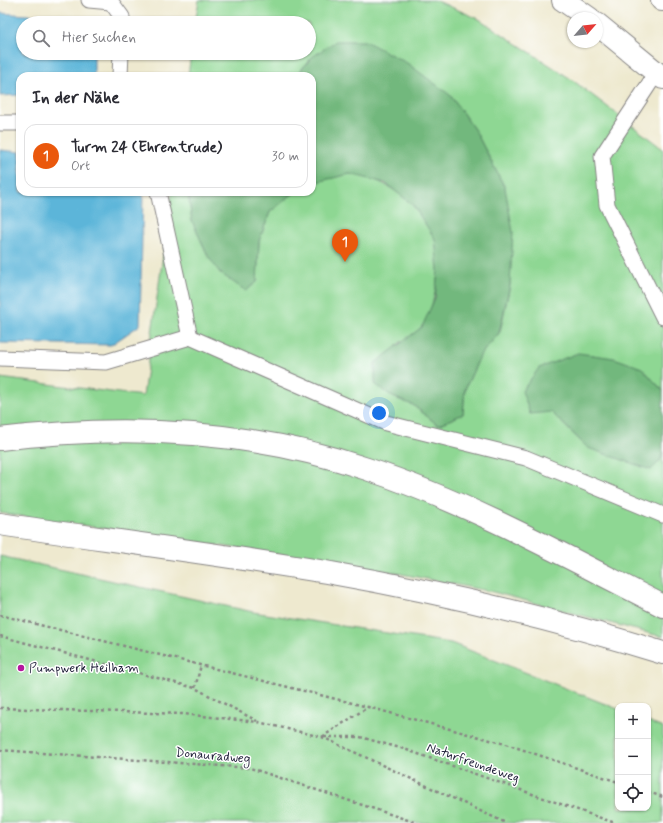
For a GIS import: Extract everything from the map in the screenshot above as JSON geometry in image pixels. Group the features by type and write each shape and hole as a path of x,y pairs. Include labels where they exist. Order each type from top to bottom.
{"highway":[{"path":"564,0 581,12"},
{"path":"603,29 660,75"},
{"path":"0,439 35,434 106,430 172,432 238,438 300,449 367,468 425,490 526,536 663,606"},
{"path":"0,524 326,572 470,601 594,632 663,653"}],"lane":[{"path":"89,0 111,2 121,16"},
{"path":"120,72 121,60"},
{"path":"660,75 602,156 607,205 663,317"},
{"path":"0,123 16,123"},
{"path":"159,196 190,337"},
{"path":"0,358 106,362 190,337 386,423 526,458 663,515"}],"path":[{"path":"0,615 368,707 509,745 615,781"},
{"path":"0,636 195,688 258,722"},
{"path":"195,688 201,665"},
{"path":"322,737 368,707"},
{"path":"0,708 183,714 258,722 322,737 506,823"},
{"name":"Naturfreundeweg","path":"322,737 360,738 404,749 615,823"},
{"name":"Donauradweg","path":"0,750 250,768 417,823"},
{"path":"651,793 663,797"}],"green space":[{"path":"199,0 435,0 479,19 571,79 663,149 663,391 642,368 551,412 588,448 660,461 663,451 663,637 493,592 376,569 0,513 0,378 143,396 171,196 189,196 192,221 257,282 259,241 270,212 290,196 316,196 316,182 346,174 364,176 389,187 401,195 421,215 429,226 438,247 439,258 437,283 427,318 419,329 397,345 393,397 413,405 438,425 463,414 465,389 481,354 500,332 510,285 505,188 476,132 450,95 316,58 316,16 196,16"},
{"path":"336,41 365,41 407,63 450,95 476,132 505,188 513,232 510,285 499,333 481,354 465,389 463,414 438,425 413,405 393,397 375,384 375,363 422,327 435,298 438,270 435,239 413,205 385,183 350,174 316,182 316,72 299,72 309,60 316,60 316,54"},
{"path":"190,60 309,60 299,72 189,72"},
{"path":"189,196 290,196 270,212 259,241 257,282 246,291 220,273 208,256 192,221"},
{"path":"578,353 614,358 642,368 663,391 663,451 660,461 651,470 588,448 551,412 530,414 522,391 539,368"},
{"path":"0,556 253,612 451,643 615,708 615,811 651,811 651,723 663,728 663,823 0,823"}],"water":[{"path":"0,13 41,16 16,16 16,60 94,60 94,72 16,72 16,95 0,96"},
{"path":"0,150 16,152 16,196 143,196 140,325 111,345 0,343"}],"place":[{"name":"Turm 24 (Ehrentrude)","path":"345,262"},
{"name":"Pumpwerk Heilham","path":"21,668"}]}
